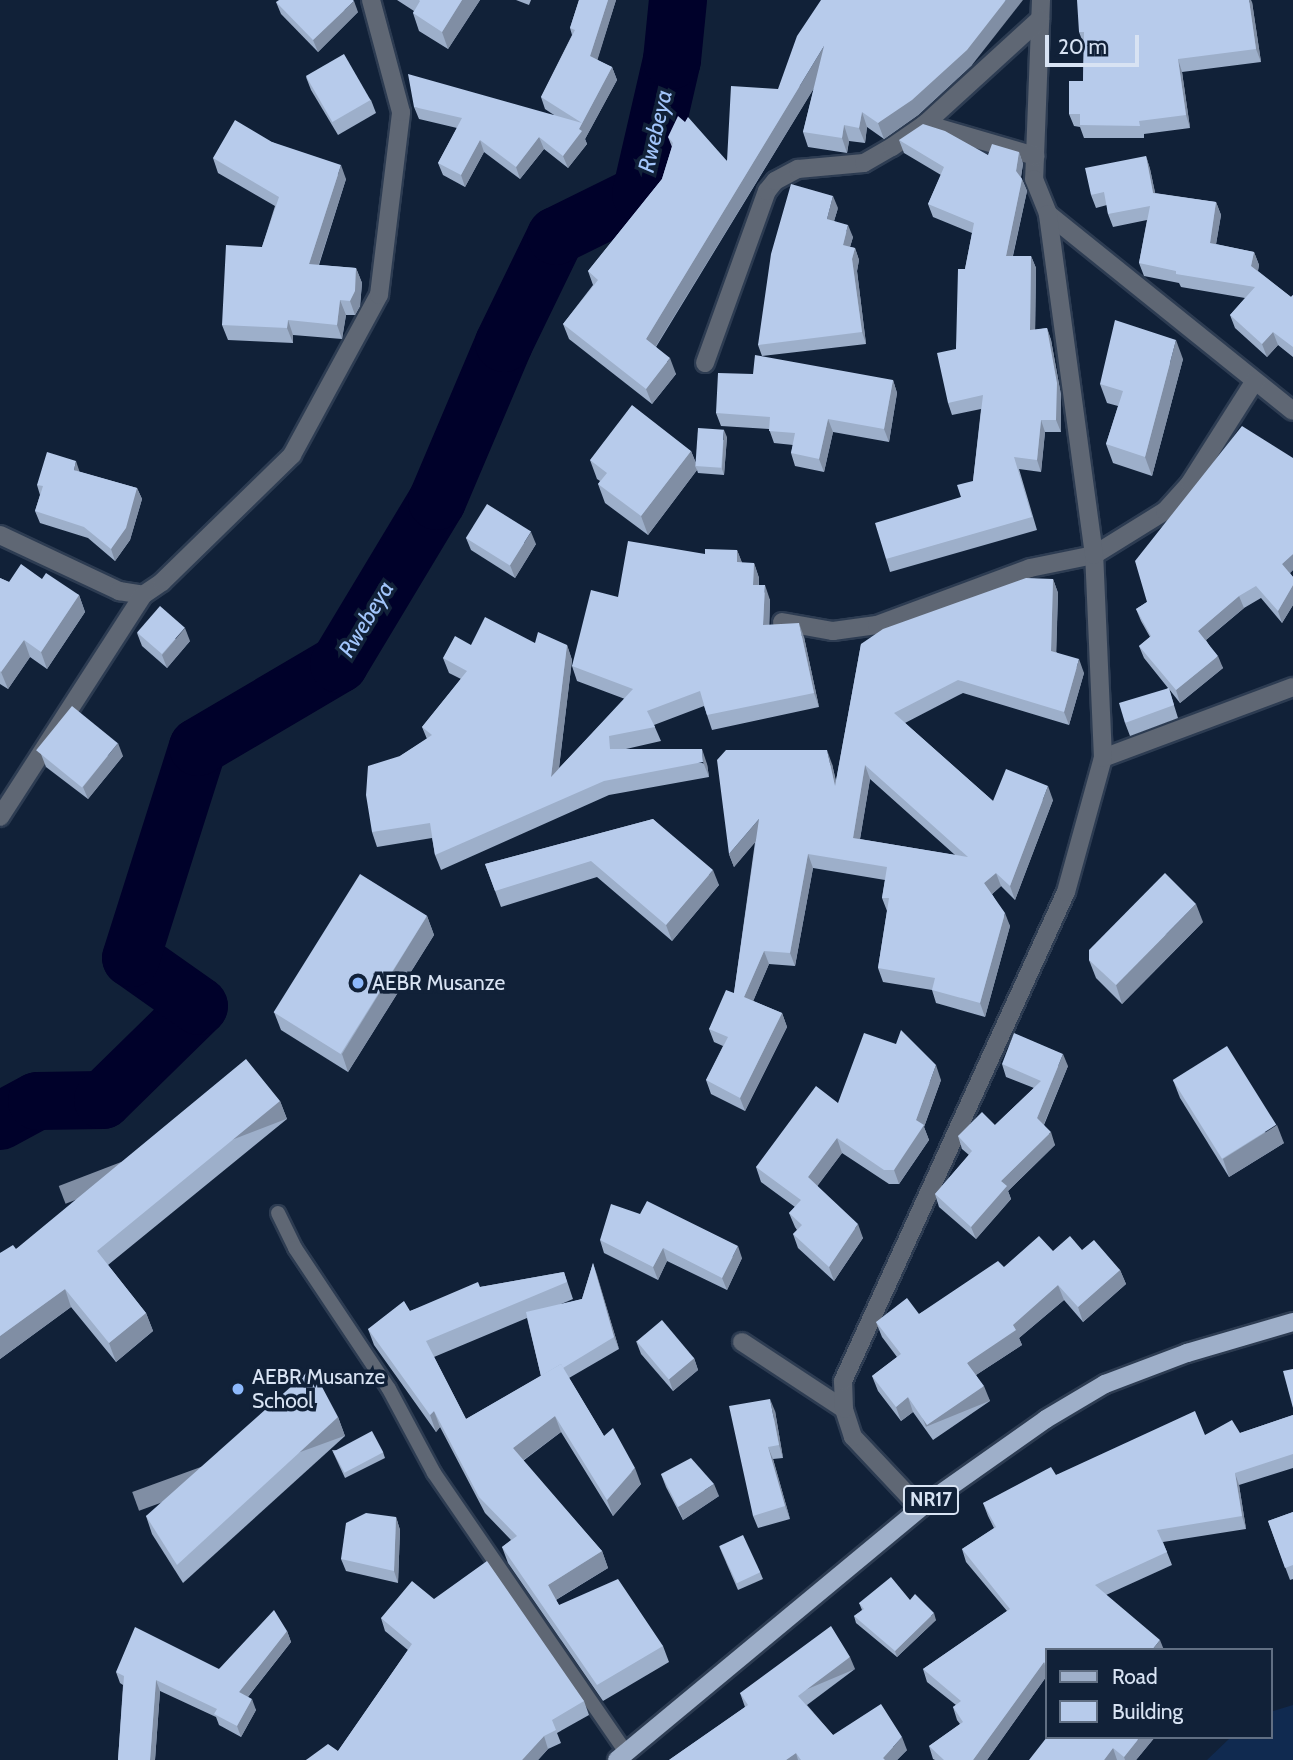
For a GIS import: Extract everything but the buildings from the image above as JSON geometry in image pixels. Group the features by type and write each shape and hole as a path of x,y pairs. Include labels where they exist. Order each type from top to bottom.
{"main road":[{"name":"NR17","path":"622,1756 920,1508 1046,1419 1105,1384 1187,1353 1293,1322"}],"street":[{"path":"0,817 143,595 162,582 292,455 379,295 401,112 371,0"},
{"path":"920,1508 853,1437 844,1409 843,1381 1066,892 1103,758 1094,555 1048,214 1034,178 1041,0"},
{"path":"705,363 767,191 775,181 798,169 864,163 925,124 1040,19"},
{"path":"925,124 1035,156"},
{"path":"1048,214 1293,411"},
{"path":"782,622 833,631 877,625 1030,568 1094,555 1165,511 1190,483 1254,382"},
{"path":"0,536 119,591 143,595"},
{"path":"1103,758 1293,687"},
{"path":"742,1342 844,1409"}],"lane":[{"path":"278,1213 295,1248 389,1389 434,1473 622,1756"}],"shaded area":[{"path":"1293,1705 1293,1760 1207,1760 1229,1739 1272,1739 1272,1711"}],"waterway":[{"name":"Rwebeya","path":"0,1121 37,1101 103,1100 199,1006 131,958 198,747 339,664 437,501 504,343 556,236 641,194 672,60 678,0"}],"place":[{"name":"AEBR Musanze","path":"358,983"},
{"name":"AEBR Musanze School","path":"238,1389"}]}
